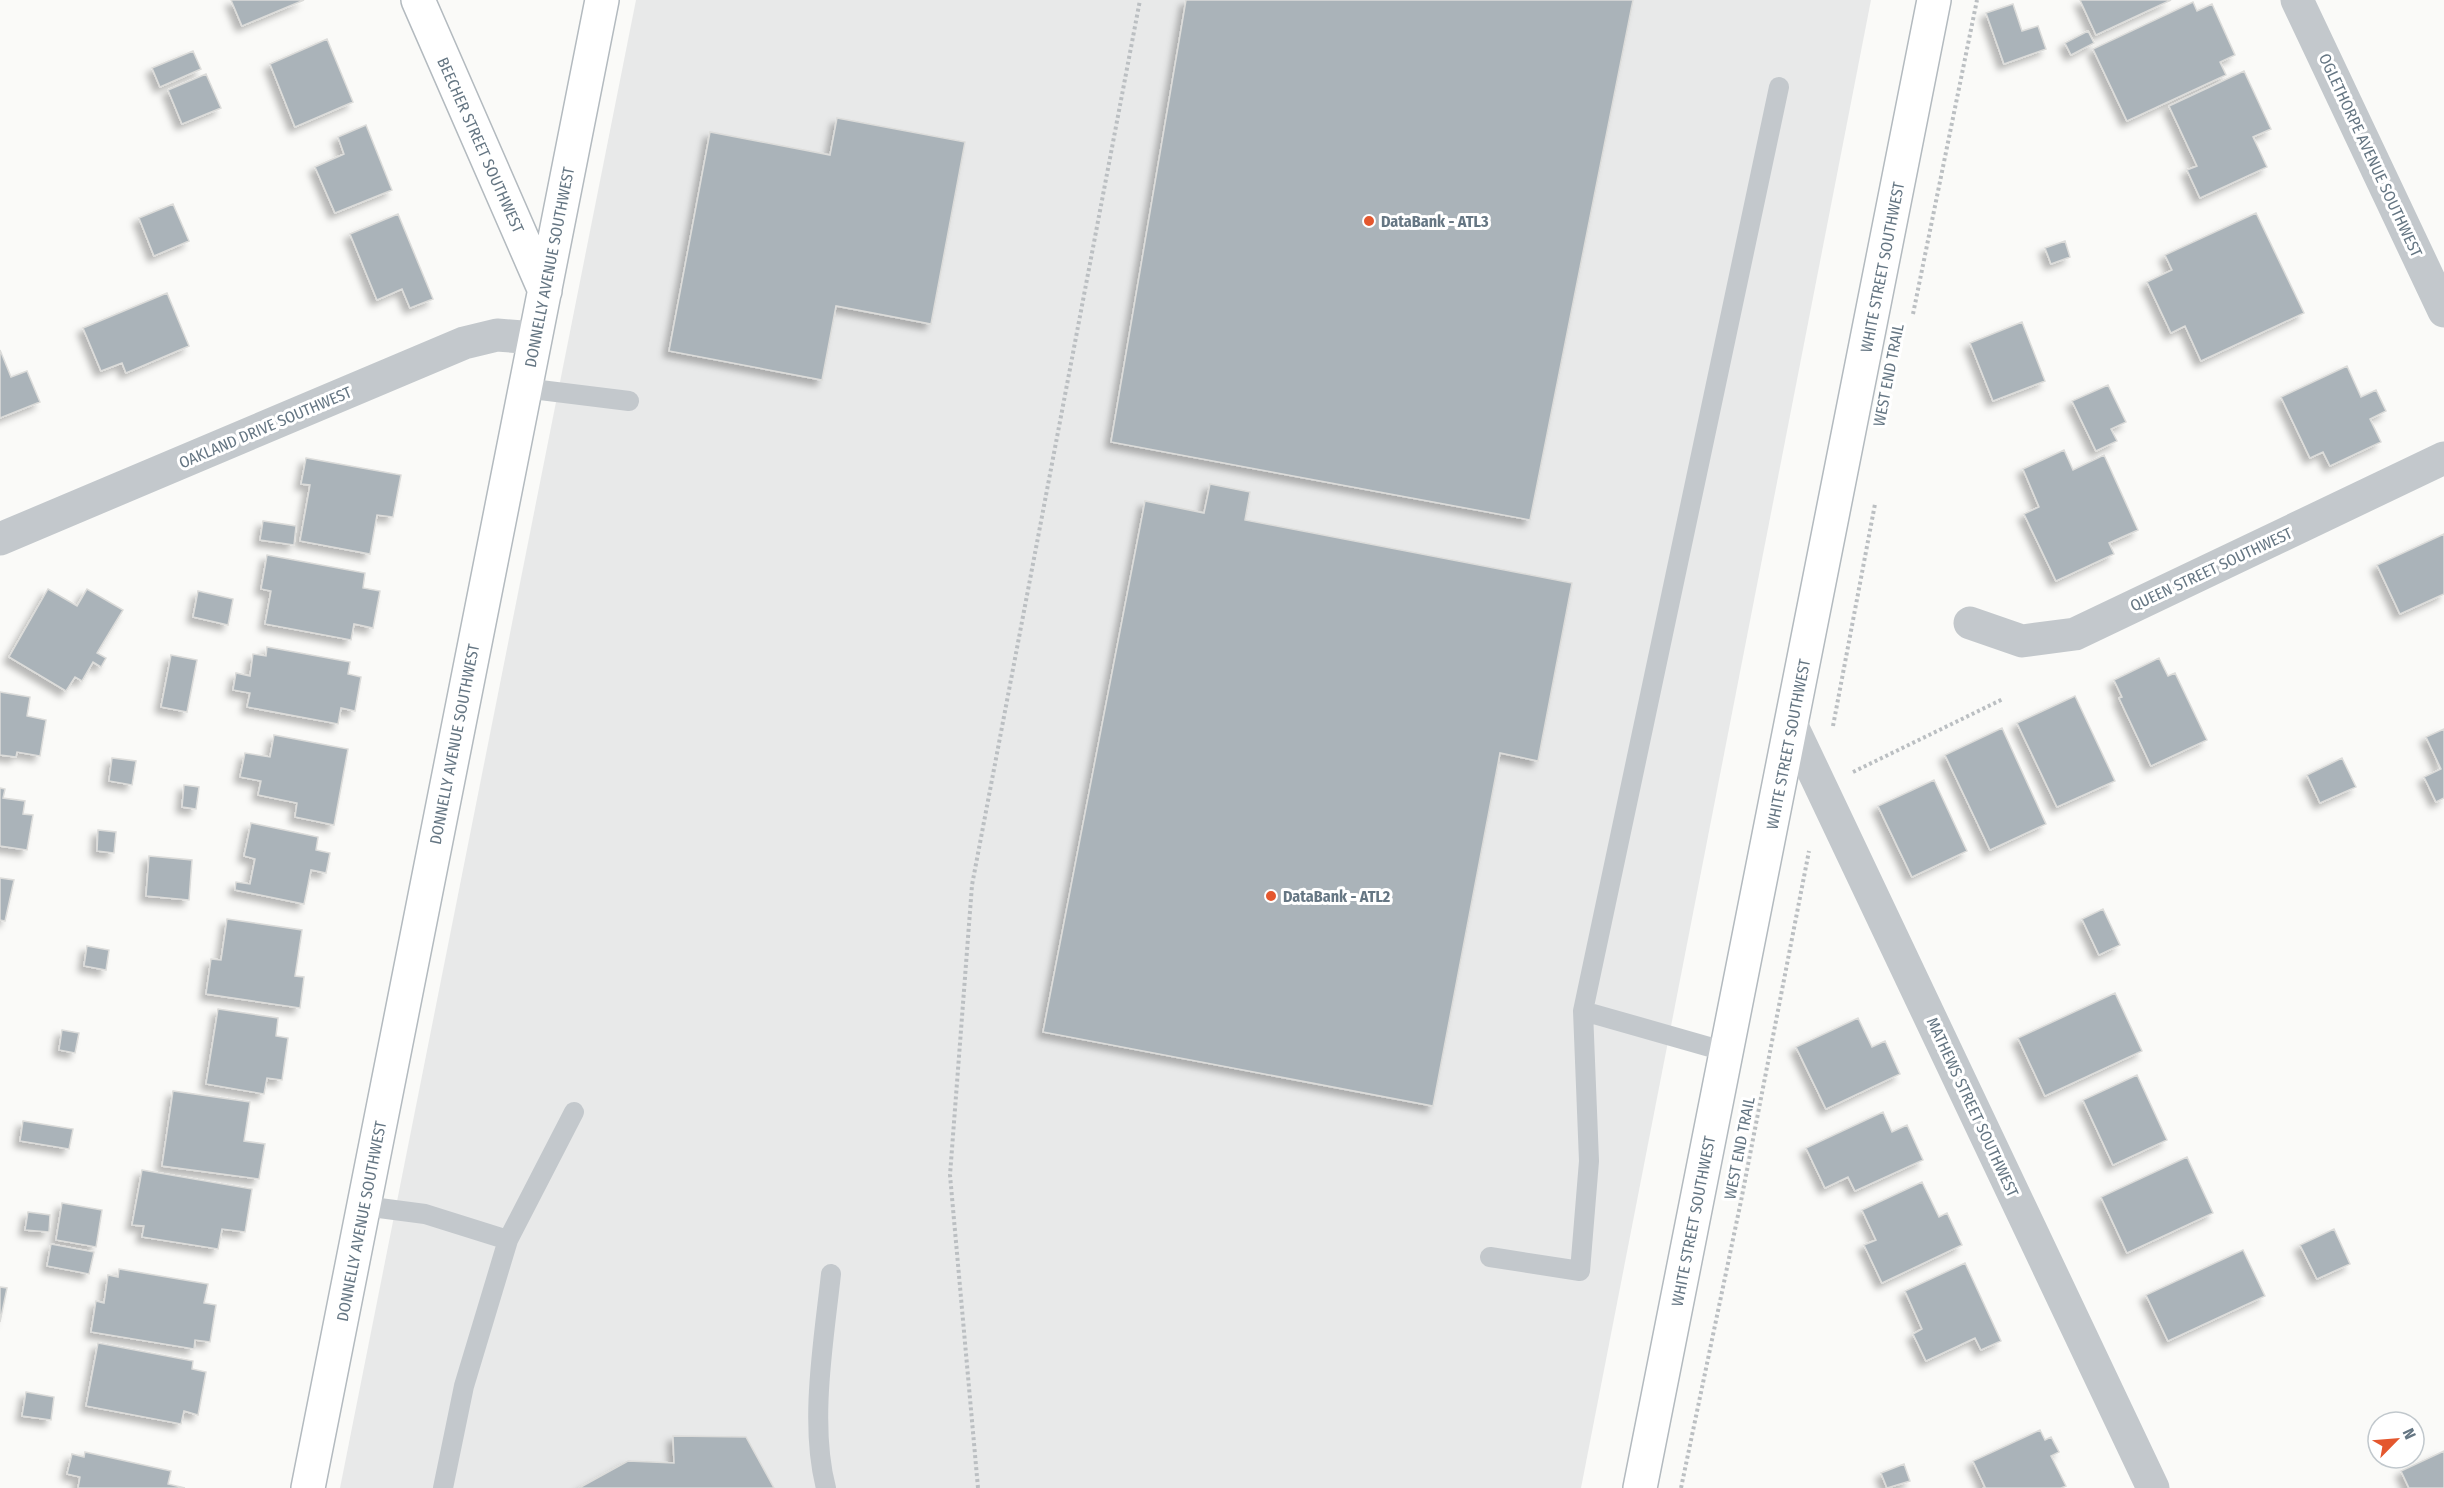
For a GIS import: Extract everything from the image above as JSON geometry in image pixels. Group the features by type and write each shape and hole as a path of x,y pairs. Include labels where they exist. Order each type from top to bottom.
{"street":[{"name":"BEECHER STREET SOUTHWEST","path":"418,0 545,291"},
{"name":"DONNELLY AVENUE SOUTHWEST","path":"308,1488 602,0"},
{"name":"WHITE STREET SOUTHWEST","path":"1640,1488 1934,0"},
{"name":"OGLETHORPE AVENUE SOUTHWEST","path":"2297,0 2444,311"},
{"name":"OAKLAND DRIVE SOUTHWEST","path":"0,539 464,343 497,335 535,338"},
{"name":"QUEEN STREET SOUTHWEST","path":"1970,623 2022,641 2075,634 2444,458"},
{"name":"MATHEWS STREET SOUTHWEST","path":"1792,726 2153,1488"}],"lane":[{"path":"1490,1257 1580,1271 1589,1161 1583,1011 1779,87"},
{"path":"524,388 629,401"},
{"path":"1583,1011 1727,1052"},
{"path":"443,1488 464,1386 508,1240 574,1112"},
{"path":"364,1206 425,1214 508,1240"},
{"path":"826,1488 820,1466 819,1375 831,1274"}],"path":[{"path":"978,1488 950,1175 972,885 1140,0"},
{"name":"WEST END TRAIL","path":"1912,317 1977,0"},
{"path":"1832,734 1876,502"},
{"path":"1847,774 2003,699"},
{"name":"WEST END TRAIL","path":"1681,1488 1741,1201 1809,850"}],"shaded area":[{"path":"636,0 1871,0 1581,1488 340,1488"}],"building":[{"path":"231,0 304,0 242,26"},
{"name":"DataBank - ATL3","path":"1186,0 1633,0 1530,520 1111,442"},
{"path":"2080,0 2171,0 2096,35"},
{"path":"2193,2 2197,11 2212,4 2235,55 2220,62 2226,75 2127,121 2093,49"},
{"path":"2013,4 2022,31 2038,26 2046,49 2004,64 1986,13"},
{"path":"2088,31 2094,43 2071,55 2065,43"},
{"path":"327,39 353,102 295,127 270,64"},
{"path":"193,51 201,69 160,87 152,68"},
{"path":"2244,71 2271,129 2253,137 2267,167 2200,198 2187,170 2197,166 2169,106"},
{"path":"206,74 221,108 182,124 168,90"},
{"path":"837,118 965,142 931,324 836,306 822,380 669,351 710,132 830,155"},
{"path":"366,125 392,190 335,213 315,167 344,154 338,137"},
{"path":"173,204 189,241 154,256 139,218"},
{"path":"2256,213 2304,313 2201,361 2185,326 2171,333 2147,282 2172,270 2165,255"},
{"path":"398,214 433,299 410,308 402,289 377,300 350,234"},
{"path":"2065,241 2070,257 2051,264 2045,248"},
{"path":"167,293 189,346 126,373 122,363 101,371 83,328"},
{"path":"2022,322 2045,381 1993,401 1970,343"},
{"path":"0,350 11,377 27,371 40,402 0,418"},
{"path":"2347,366 2361,397 2376,390 2386,411 2370,419 2381,442 2330,466 2323,452 2310,458 2281,397"},
{"path":"2108,385 2126,422 2111,429 2117,441 2096,451 2072,401"},
{"path":"2064,450 2073,470 2104,455 2138,530 2109,543 2114,554 2056,581 2024,514 2039,507 2023,469"},
{"path":"306,458 401,475 393,517 377,515 370,554 300,541 310,485 301,484"},
{"name":"DataBank - ATL2","path":"1210,484 1250,492 1245,520 1572,583 1538,761 1500,753 1433,1106 1043,1032 1145,501 1204,513"},
{"path":"263,521 296,526 294,545 260,540"},
{"path":"2444,534 2444,594 2400,614 2377,565"},
{"path":"267,555 365,573 363,588 380,591 373,628 354,624 351,640 265,624 271,591 261,589"},
{"path":"48,589 77,606 87,589 123,610 97,653 106,658 101,667 93,662 82,681 75,677 66,691 9,657"},
{"path":"198,591 233,599 228,625 193,617"},
{"path":"267,647 350,662 348,674 361,677 355,711 341,708 338,724 247,707 250,693 233,690 236,673 250,676 253,654 266,656"},
{"path":"171,655 197,660 187,712 161,707"},
{"path":"2159,658 2168,676 2175,673 2207,740 2151,766 2119,698 2122,697 2114,680"},
{"path":"0,692 30,697 27,716 46,720 40,756 17,752 16,757 0,755"},
{"path":"2075,696 2115,781 2057,807 2017,723"},
{"path":"2002,728 2046,824 1990,850 1945,755"},
{"path":"2444,729 2444,798 2436,802 2424,777 2441,769 2426,737"},
{"path":"274,735 348,749 334,825 295,817 297,803 258,795 261,781 240,777 245,753 270,757"},
{"path":"112,758 136,761 132,785 109,781"},
{"path":"2342,758 2356,787 2320,803 2307,775"},
{"path":"1934,780 1967,851 1912,877 1878,806"},
{"path":"184,785 199,787 196,809 182,807"},
{"path":"0,788 5,789 3,798 25,801 23,814 33,815 27,850 0,846"},
{"path":"251,823 318,837 316,850 330,853 326,873 311,870 304,904 235,890 236,882 250,884 255,859 244,856"},
{"path":"98,830 116,832 114,853 97,851"},
{"path":"149,856 192,860 189,900 146,896"},
{"path":"0,878 14,880 5,921 0,920"},
{"path":"2103,909 2120,945 2099,955 2082,919"},
{"path":"227,919 302,930 295,976 304,977 300,1008 206,994 211,959 221,960"},
{"path":"87,946 109,950 106,970 84,966"},
{"path":"2115,993 2142,1051 2045,1096 2018,1038"},
{"path":"218,1009 278,1018 276,1036 288,1038 282,1080 267,1078 264,1094 206,1084"},
{"path":"1858,1018 1872,1047 1885,1041 1900,1074 1826,1109 1796,1047"},
{"path":"62,1030 79,1033 75,1053 59,1050"},
{"path":"2137,1075 2167,1140 2113,1165 2083,1100"},
{"path":"173,1091 250,1102 244,1141 265,1144 259,1179 162,1166"},
{"path":"1883,1112 1892,1132 1907,1125 1923,1160 1855,1191 1848,1177 1825,1188 1806,1148"},
{"path":"23,1121 73,1129 69,1149 20,1141"},
{"path":"2187,1157 2213,1213 2127,1253 2101,1197"},
{"path":"142,1170 252,1189 245,1232 222,1229 218,1249 142,1237 144,1226 132,1225"},
{"path":"1922,1182 1939,1217 1947,1213 1962,1245 1882,1283 1864,1245 1876,1240 1862,1210"},
{"path":"62,1203 102,1210 96,1247 56,1240"},
{"path":"28,1212 50,1215 49,1232 25,1230"},
{"path":"2334,1229 2350,1264 2317,1279 2300,1245"},
{"path":"51,1244 94,1252 89,1274 47,1266"},
{"path":"2243,1250 2265,1296 2168,1341 2146,1295"},
{"path":"1965,1263 2001,1341 1981,1350 1975,1338 1926,1361 1913,1334 1922,1329 1905,1291"},
{"path":"119,1269 208,1284 204,1303 216,1305 210,1342 195,1340 194,1349 91,1332 96,1301 104,1303 108,1275 118,1277"},
{"path":"0,1287 7,1288 0,1322"},
{"path":"98,1343 193,1361 192,1369 206,1372 198,1415 184,1411 181,1424 86,1406"},
{"path":"26,1392 54,1397 51,1420 22,1416"},
{"path":"2040,1430 2045,1440 2051,1437 2059,1452 2051,1456 2066,1486 2061,1488 1983,1488 1985,1487 1973,1461"},
{"path":"673,1436 746,1437 774,1488 579,1488 628,1461 674,1463"},
{"path":"2444,1451 2444,1488 2409,1488 2401,1471 2426,1470 2426,1459"},
{"path":"85,1452 171,1471 168,1484 185,1488 78,1488 80,1477 67,1474 72,1454 84,1457"},
{"path":"1904,1464 1910,1481 1887,1488 1881,1473"}],"place":[{"name":"DataBank - ATL3","path":"1369,221"},
{"name":"DataBank - ATL2","path":"1271,896"}]}
